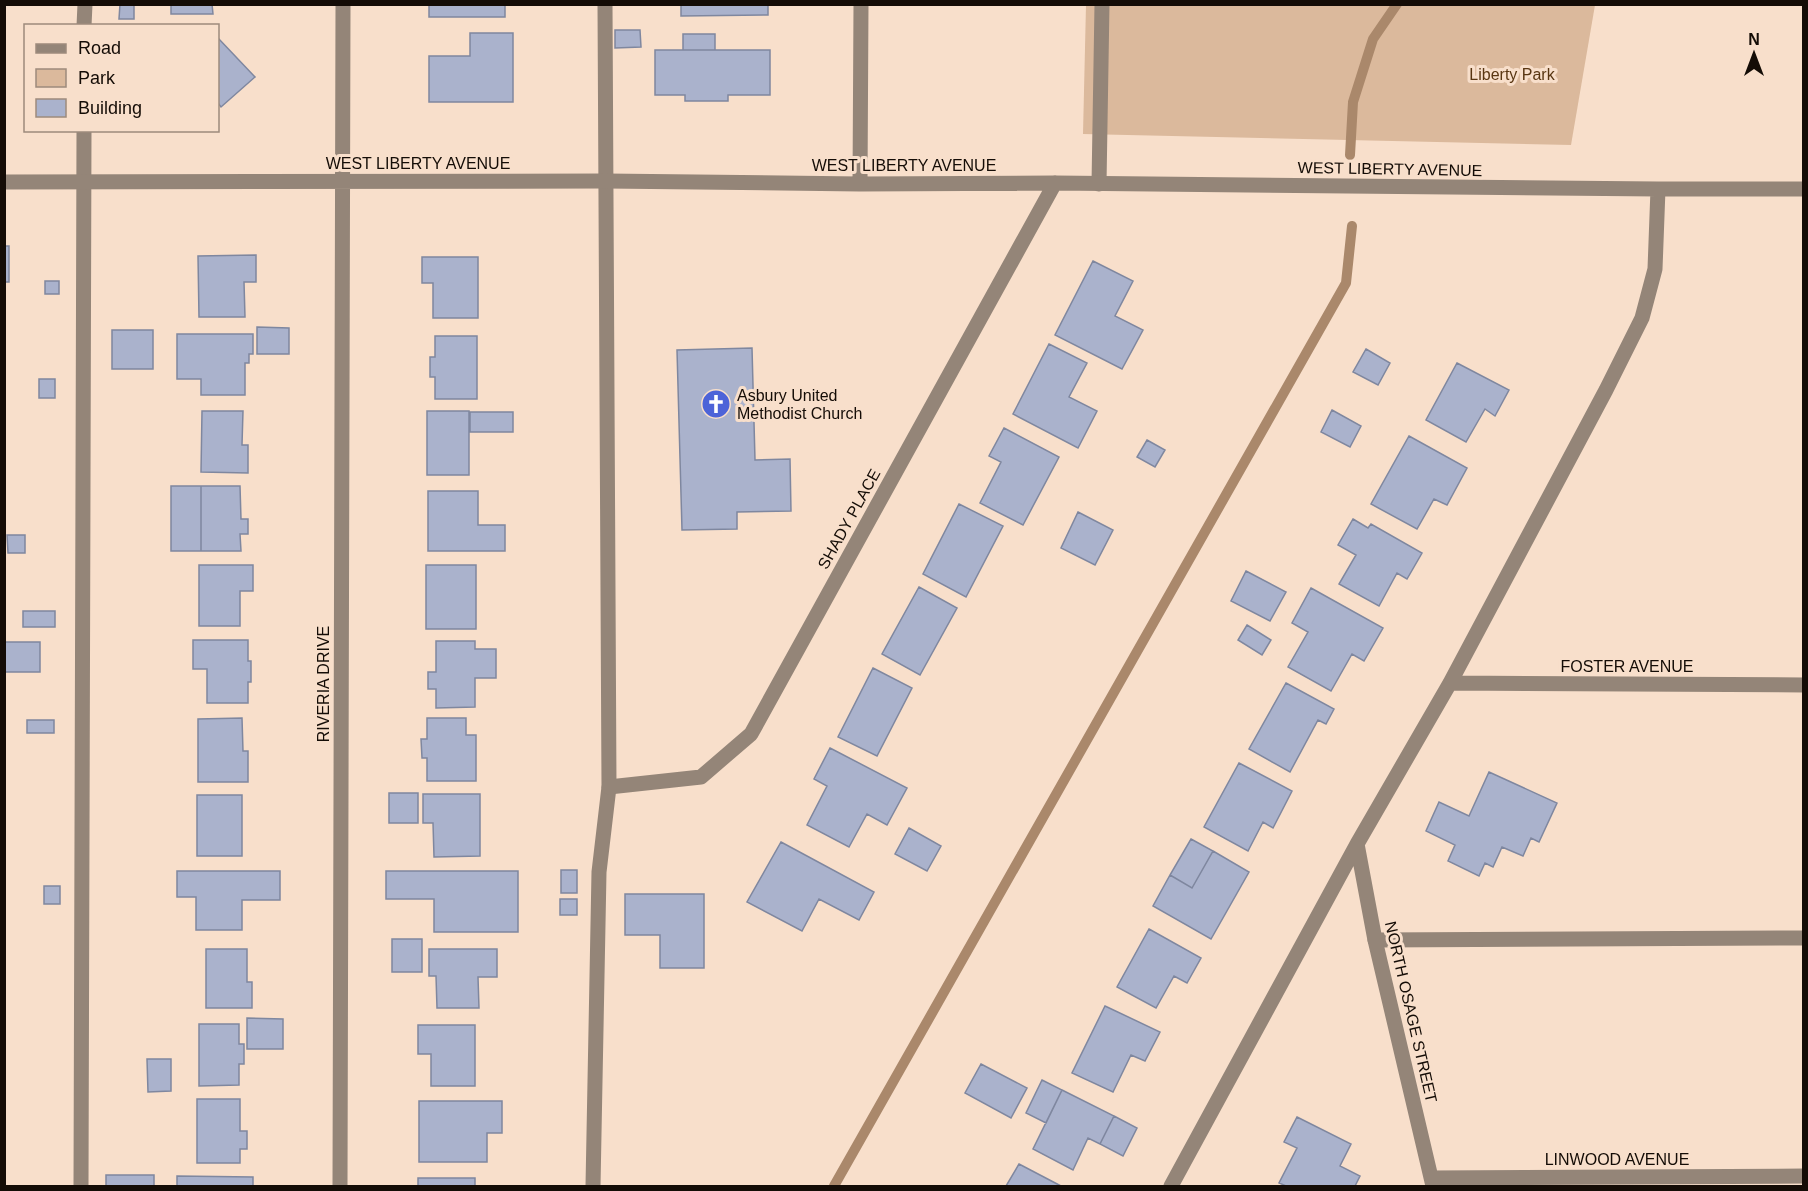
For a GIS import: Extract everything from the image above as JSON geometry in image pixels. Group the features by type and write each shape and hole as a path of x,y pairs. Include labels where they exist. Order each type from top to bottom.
{"street":[{"path":"84,4 84,24"},
{"name":"RIVERIA DRIVE","path":"340,1186 343,4"},
{"path":"593,1186 599,872 609,787 605,4"},
{"path":"860,184 861,4"},
{"path":"1099,184 1102,4"},
{"path":"81,1186 84,132"},
{"name":"WEST LIBERTY AVENUE","path":"4,182 606,181 1803,189"},
{"name":"SHADY PLACE","path":"609,787 701,777 751,734 1055,183"},
{"path":"1171,1186 1357,844 1450,683 1642,318 1654,269 1658,189"},
{"name":"FOSTER AVENUE","path":"1450,683 1803,685"},
{"name":"NORTH OSAGE STREET","path":"1357,844 1376,940 1432,1182"},
{"path":"1376,940 1803,938"},
{"name":"LINWOOD AVENUE","path":"1432,1182 1803,1176"}],"green space":[{"name":"Liberty Park","path":"1086,5 1595,5 1571,145 1083,134"}],"building":[{"path":"120,4 134,4 134,19 119,19"},
{"path":"171,4 212,4 213,14 171,14"},
{"path":"429,4 505,4 505,17 429,17"},
{"path":"681,4 768,4 768,15 681,16"},
{"path":"615,30 640,30 641,47 615,48"},
{"path":"470,33 513,33 513,102 429,102 429,56 470,56"},
{"path":"683,34 715,34 715,50 683,50"},
{"path":"219,39 255,77 221,107 219,104"},
{"path":"655,50 770,50 770,95 728,95 728,101 685,101 685,95 655,95"},
{"path":"4,246 9,246 9,282 4,282"},
{"path":"256,255 256,282 244,282 245,317 199,317 198,256"},
{"path":"422,257 478,257 478,318 433,318 433,283 422,283"},
{"path":"1093,261 1133,281 1115,316 1143,330 1122,369 1055,335"},
{"path":"45,281 59,281 59,294 45,294"},
{"path":"257,327 289,328 289,354 257,354"},
{"path":"112,330 153,330 153,369 112,369"},
{"path":"177,334 253,334 253,354 249,354 249,363 245,363 245,395 201,395 201,379 177,379"},
{"path":"435,336 477,336 477,399 435,399 435,377 430,377 430,357 435,357"},
{"path":"1049,344 1087,363 1069,397 1097,411 1078,448 1013,414"},
{"name":"Asbury United Methodist Church","path":"752,348 755,460 790,459 791,511 737,512 737,529 682,530 677,350"},
{"path":"1366,349 1390,363 1378,385 1353,372"},
{"path":"1457,363 1509,390 1495,416 1485,409 1466,442 1426,420"},
{"path":"39,379 55,379 55,398 39,398"},
{"path":"1332,410 1361,426 1350,447 1321,432"},
{"path":"202,411 243,411 242,445 248,445 248,473 201,472"},
{"path":"427,411 469,411 469,475 427,475"},
{"path":"470,412 513,412 513,432 470,432"},
{"path":"1004,428 1059,457 1023,525 980,503 1001,462 989,456"},
{"path":"1409,436 1467,468 1447,505 1434,499 1417,529 1371,504"},
{"path":"1147,440 1165,450 1155,467 1137,457"},
{"path":"171,486 201,486 201,551 171,551"},
{"path":"201,486 240,486 241,519 248,519 248,534 240,534 241,551 201,551"},
{"path":"428,491 478,491 478,525 505,525 505,551 428,551"},
{"path":"959,504 1003,526 966,597 923,574"},
{"path":"1078,512 1113,530 1095,565 1061,548"},
{"path":"1353,519 1368,528 1371,524 1422,553 1407,579 1397,573 1379,606 1339,584 1356,555 1338,545"},
{"path":"7,535 25,535 25,553 8,553"},
{"path":"199,565 253,565 253,591 240,591 240,626 199,626"},
{"path":"426,565 476,565 476,629 426,629"},
{"path":"1246,571 1286,592 1270,621 1231,601"},
{"path":"919,587 957,608 920,675 882,654"},
{"path":"1311,588 1383,628 1364,661 1352,654 1331,691 1288,667 1308,632 1292,623"},
{"path":"23,611 55,611 55,627 23,627"},
{"path":"1247,625 1271,640 1262,655 1238,640"},
{"path":"193,640 248,640 251,682 248,682 248,703 207,703 207,669 193,669"},
{"path":"436,641 475,641 475,649 496,649 496,678 475,678 475,707 436,708 436,689 428,689 428,672 436,672"},
{"path":"4,642 40,642 40,672 4,672"},
{"path":"873,668 912,688 877,756 838,737"},
{"path":"1286,683 1334,709 1326,724 1318,720 1290,772 1249,749"},
{"path":"242,718 243,751 248,751 248,782 198,782 198,719"},
{"path":"427,718 466,718 466,735 476,735 476,781 427,781 427,758 422,758 421,739 427,739"},
{"path":"27,720 54,720 54,733 27,733"},
{"path":"830,748 907,788 887,825 867,814 849,847 807,825 827,786 814,779"},
{"path":"1239,763 1292,791 1273,828 1263,822 1248,851 1204,827"},
{"path":"1489,772 1557,803 1539,842 1531,838 1523,856 1502,847 1493,867 1485,863 1479,876 1448,861 1455,845 1426,831 1439,802 1469,816"},
{"path":"389,793 418,793 418,823 389,823"},
{"path":"423,794 480,794 480,856 434,857 433,823 423,823"},
{"path":"197,795 242,795 242,856 197,856"},
{"path":"909,828 941,846 927,871 895,854"},
{"path":"1191,839 1213,851 1192,888 1170,875"},
{"path":"781,842 874,892 859,920 819,899 802,931 747,902"},
{"path":"1213,851 1249,872 1211,939 1153,906 1170,875 1192,888"},
{"path":"561,870 577,870 577,893 561,893"},
{"path":"177,871 280,871 280,900 242,900 242,930 196,930 196,897 177,897"},
{"path":"386,871 518,871 518,932 434,932 434,899 386,899"},
{"path":"44,886 60,886 60,904 44,904"},
{"path":"625,894 704,894 704,968 660,968 660,935 625,935"},
{"path":"560,899 577,899 577,915 560,915"},
{"path":"1149,929 1201,958 1187,983 1174,976 1156,1008 1117,987"},
{"path":"392,939 422,939 422,972 392,972"},
{"path":"206,949 247,949 247,982 252,982 252,1008 206,1008"},
{"path":"429,949 497,949 497,977 478,977 479,1008 437,1008 436,976 429,976"},
{"path":"1105,1006 1160,1032 1145,1061 1131,1055 1113,1092 1072,1073"},
{"path":"247,1018 283,1019 283,1049 247,1049"},
{"path":"199,1024 239,1024 239,1044 244,1044 244,1064 239,1064 239,1085 199,1086"},
{"path":"418,1025 475,1025 475,1086 431,1086 431,1054 418,1054"},
{"path":"147,1059 171,1059 171,1091 148,1092"},
{"path":"981,1064 1027,1088 1011,1118 965,1093"},
{"path":"1042,1080 1062,1090 1046,1123 1026,1113"},
{"path":"1062,1090 1114,1116 1100,1144 1088,1138 1073,1170 1033,1149"},
{"path":"197,1099 240,1099 240,1131 247,1131 247,1149 240,1149 240,1163 197,1163"},
{"path":"419,1101 502,1101 502,1133 487,1133 487,1162 419,1162"},
{"path":"1114,1116 1137,1128 1123,1156 1100,1144"},
{"path":"1297,1117 1351,1144 1340,1166 1360,1176 1355,1186 1286,1186 1279,1183 1297,1148 1284,1142"},
{"path":"1019,1164 1061,1186 1006,1186"},
{"path":"106,1175 154,1175 154,1186 106,1186"},
{"path":"177,1176 253,1177 253,1186 177,1186"},
{"path":"418,1178 475,1178 475,1186 418,1186"}],"waterway":[{"path":"1350,155 1353,102 1373,39 1397,4"},
{"path":"834,1186 1346,283 1352,226"}],"place":[{"name":"Asbury United Methodist Church","path":"716,404"}]}
